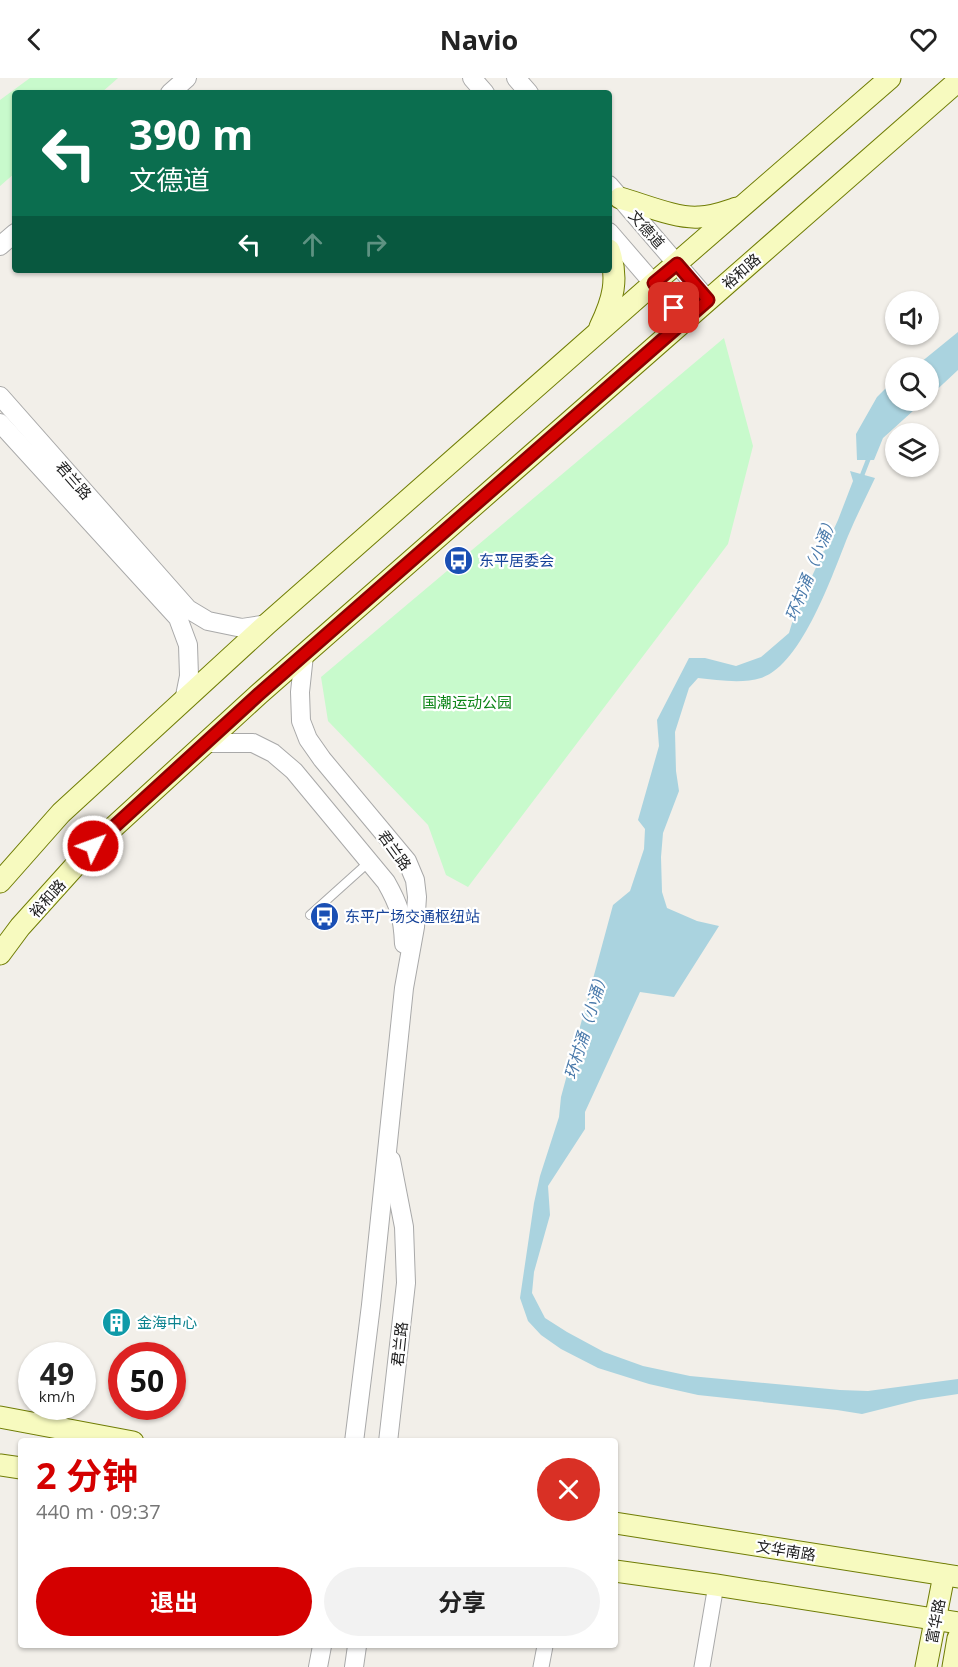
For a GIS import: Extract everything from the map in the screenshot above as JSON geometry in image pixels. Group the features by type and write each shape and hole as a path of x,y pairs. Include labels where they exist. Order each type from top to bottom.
{"main road":[{"path":"0,882 61,813 267,624 890,78"},
{"name":"裕和路","path":"0,954 20,927 93,846 259,694 958,81"},
{"path":"615,192 675,214 698,218 743,207"},
{"path":"597,334 609,308 614,285 612,258"},
{"path":"0,1418 111,1438"},
{"path":"0,1465 18,1468"},
{"name":"文华南路","path":"618,1523 951,1576"},
{"path":"618,1571 958,1623"},
{"name":"富华路","path":"926,1667 934,1619 951,1576"},
{"name":"富华路","path":"953,1667 958,1638"}],"street":[{"path":"173,90 187,78"},
{"path":"472,78 482,90"},
{"path":"516,78 526,90"},
{"name":"文德道","path":"615,192 708,300"},
{"name":"文德道","path":"612,235 685,320"},
{"path":"0,246 12,236"},
{"name":"君兰路","path":"0,396 188,609 208,621 242,628 267,624"},
{"name":"君兰路","path":"0,423 178,618 188,645 189,676 184,701"},
{"name":"君兰路","path":"304,655 300,692 301,721 308,740 408,861 415,880 417,897 415,927 404,988 371,1305 354,1438"},
{"path":"206,744 253,743 273,753 294,771 370,861 397,900 403,922 404,988"},
{"name":"君兰路","path":"388,1140 405,1227 406,1283 388,1438"},
{"path":"702,1667 716,1585"},
{"path":"318,1667 322,1648"},
{"path":"354,1667 357,1648"},
{"path":"541,1667 545,1648"}],"lane":[{"path":"309,915 370,861"}],"green space":[{"path":"30,78 118,78 104,90 14,90"},
{"path":"12,91 12,176 0,186 0,100"},
{"name":"国潮运动公园","path":"724,338 753,446 728,544 468,887 446,875 428,825 328,721 321,677"}],"water":[{"path":"958,332 958,370 939,388 939,357 927,357"},
{"path":"885,389 885,411 913,411 900,423 885,423 885,436 874,460 857,460 856,434 877,397"},
{"path":"850,471 875,478 851,529 825,594 803,637 790,656 776,670 761,678 738,681 698,678 689,688 675,732 679,791 663,833 662,892 667,908 697,921 719,926 674,997 640,992 585,1112 585,1129 548,1186 550,1215 534,1272 532,1293 545,1318 604,1352 643,1366 690,1376 868,1391 958,1379 958,1394 918,1400 862,1414 698,1395 649,1384 598,1368 561,1349 541,1335 528,1321 520,1298 540,1176 559,1117 561,1097 613,905 630,891 644,849 645,829 638,820 659,746 657,720 689,658 705,658 736,666 761,657 789,633 795,613 838,520 853,481"}],"waterway":[{"name":"环村涌（小涌）","path":"861,478 870,455"}],"place":[{"name":"东平居委会","path":"458,560"},
{"name":"东平广场交通枢纽站","path":"324,916"},
{"name":"金海中心","path":"116,1322"}],"route":[{"path":"93,846 259,694 708,300 677,264 654,283 674,308"}]}
